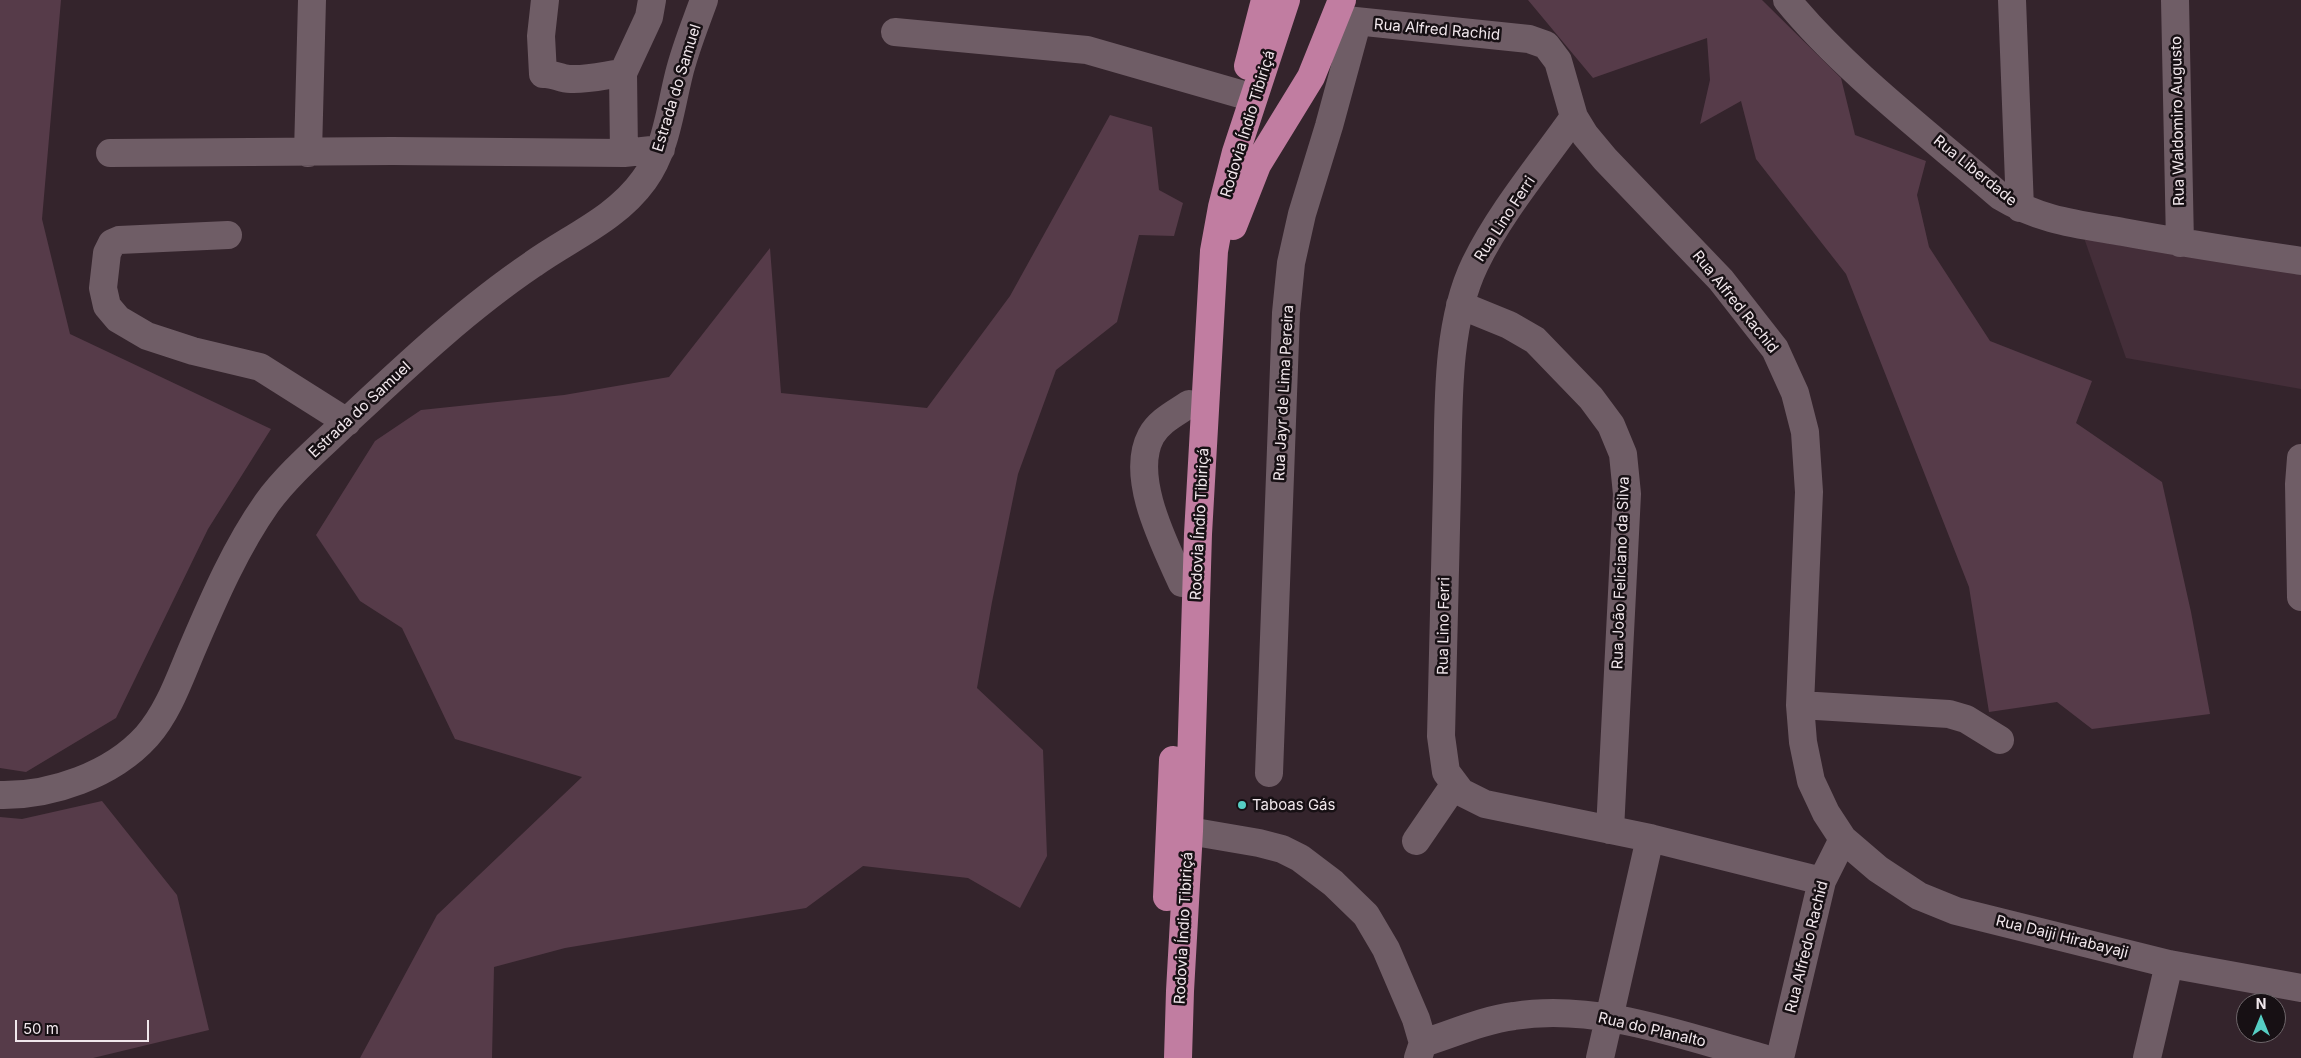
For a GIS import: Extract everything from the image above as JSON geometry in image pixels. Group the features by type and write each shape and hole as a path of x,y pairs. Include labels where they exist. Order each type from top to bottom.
{"highway":[{"name":"Rodovia Índio Tibiriçá","path":"1160,1058 1189,404 1197,282 1208,211 1265,0"},
{"name":"Rodovia Índio Tibiriçá","path":"1178,1058 1189,831 1198,534 1214,251 1220,216 1236,152 1286,0"},
{"path":"1213,278 1257,165 1345,14"}],"street":[{"path":"308,153 312,0"},
{"path":"545,0 541,36 543,74 549,73 560,78 572,79 623,73"},
{"path":"624,153 623,73 649,17 652,0"},
{"name":"Estrada do Samuel","path":"0,795 14,795 56,788 110,768 147,736 170,700 241,543 269,501 393,377 480,303 533,263 613,214 644,180 660,149 680,70 704,0"},
{"name":"Rua Liberdade","path":"1787,0 1800,16 1867,81 2000,196 2020,208 2043,217 2180,243 2301,261"},
{"path":"2012,0 2020,208"},
{"name":"Rua Waldomiro Augusto","path":"2175,0 2180,243"},
{"name":"Rua Alfred Rachid","path":"1345,14 1529,39 1546,46 1558,61 1574,117 1585,135 1605,159 1727,287 1775,349 1795,393 1805,432 1809,492 1800,704 1803,742 1811,781 1826,812 1843,839"},
{"name":"Rua Jayr de Lima Pereira","path":"1269,772 1286,313 1291,263 1302,214 1329,126 1345,14"},
{"path":"895,32 1087,50 1240,94"},
{"name":"Rua Lino Ferri","path":"1574,117 1499,222 1475,264 1460,305 1452,359 1441,736 1446,772 1461,792 1485,804 1650,838 1822,881"},
{"path":"110,153 624,153 660,149"},
{"path":"228,234 119,240 112,243 107,253 103,288 107,306 118,319 148,336 193,350 260,366 346,422"},
{"name":"Rua João Feliciano da Silva","path":"1460,305 1509,325 1535,340 1591,398 1611,425 1623,454 1627,494 1610,830"},
{"path":"1182,583 1154,517 1146,488 1144,458 1151,436 1162,423 1189,404"},
{"path":"2301,458 2299,484 2301,597"},
{"path":"1800,704 1949,714 1966,719 2000,740"},
{"path":"1416,841 1455,784"},
{"path":"1189,831 1259,843 1282,849 1300,858 1333,883 1366,915 1386,949 1416,1018 1420,1051"},
{"path":"1600,1058 1650,838"},
{"name":"Rua Alfredo Rachid","path":"1780,1058 1822,881 1843,839"},
{"name":"Rua Daiji Hirabayaji","path":"1843,839 1878,869 1919,896 1956,911 2169,964 2301,988"},
{"path":"2147,1058 2169,964"},
{"name":"Rua do Planalto","path":"1420,1051 1511,1016 1541,1012 1610,1017 1763,1058"}],"shaded area":[{"path":"0,0 61,0 42,219 70,334 271,429 208,529 116,718 26,772 0,768"},
{"path":"1528,0 1762,0 1841,78 1855,135 1926,161 1917,195 1929,247 1990,341 2092,381 2076,423 2162,482 2191,612 2210,714 2092,729 2057,702 1989,712 1969,587 1846,274 1756,159 1741,101 1700,124 1710,80 1707,38 1593,78"},
{"path":"1110,115 1152,127 1159,190 1183,203 1174,236 1139,235 1117,322 1056,370 1018,474 977,688 1043,750 1047,856 1020,908 968,878 863,866 806,908 565,948 494,967 492,1058 360,1058 437,915 582,777 455,739 402,628 360,601 316,535 375,441 421,410 564,395 669,377 770,248 781,393 927,408 1010,296"},
{"path":"2083,235 2301,274 2301,389 2126,358"},
{"path":"102,801 177,895 209,1030 93,1058 0,1058 0,817 22,819"}],"place":[{"name":"Taboas Gás","path":"1242,805"}]}
